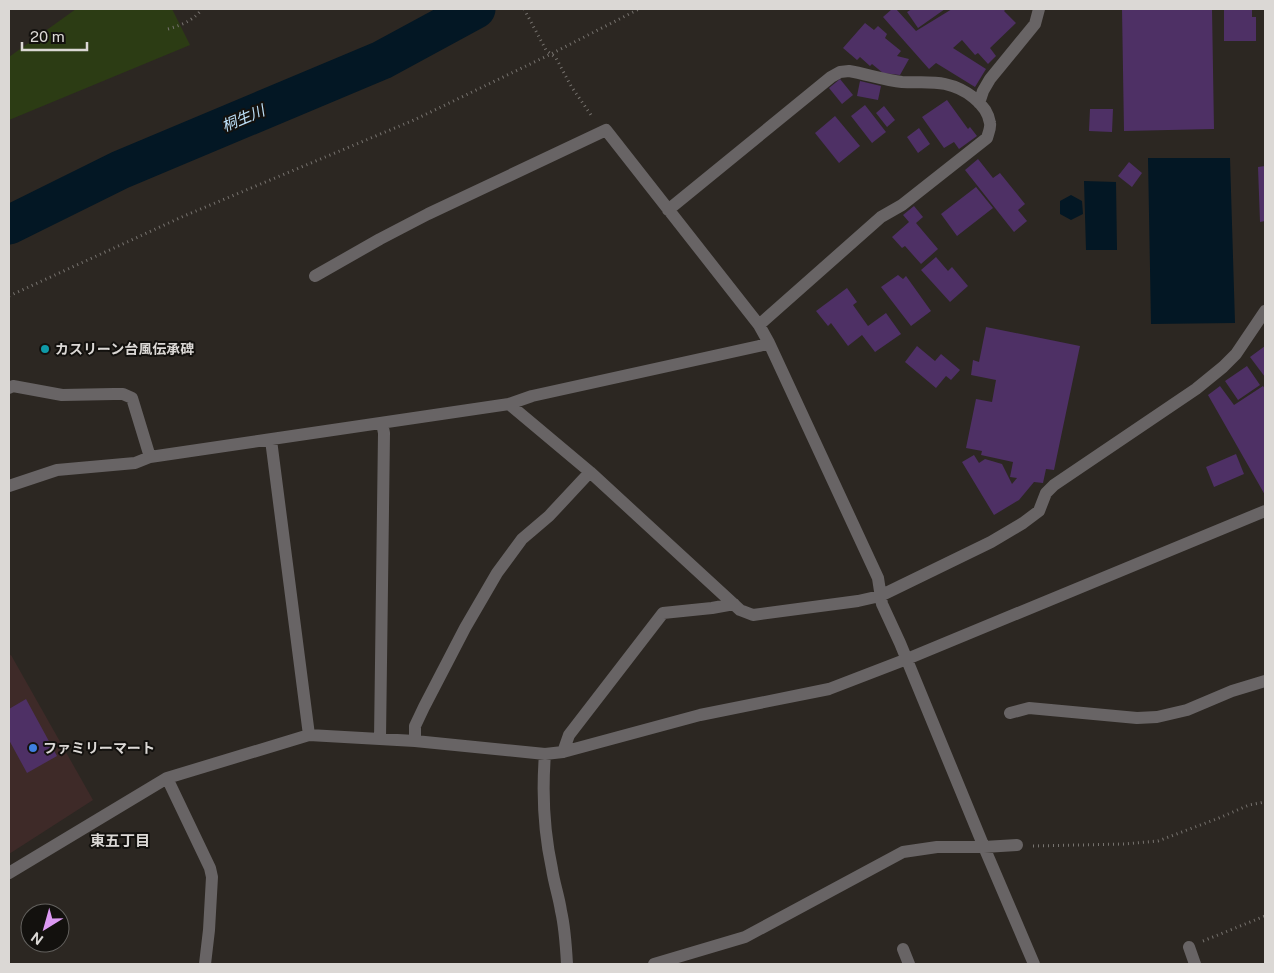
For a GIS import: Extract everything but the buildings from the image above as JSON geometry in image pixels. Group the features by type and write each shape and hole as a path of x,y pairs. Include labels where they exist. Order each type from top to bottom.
{"street":[{"path":"979,103 982,91 990,79 1035,24 1039,9"},
{"path":"668,210 831,77 840,72 849,71 903,82 947,84 970,95 979,103 987,114 991,125 987,138 902,205 881,218 759,325"},
{"path":"315,276 428,214 606,130 759,325 769,343 878,578 882,604 907,659 1034,964"},
{"path":"509,404 590,472 740,610 753,615 858,601 880,596 991,542 1023,523 1039,511 1046,492 1054,485 1196,389 1224,367 1236,354 1265,311"},
{"path":"9,486 57,470 135,463 150,457 509,404 532,396 769,343"},
{"path":"9,388 13,386 62,395 123,394 132,398 150,457"},
{"path":"380,739 384,433 382,423"},
{"path":"271,440 309,735"},
{"path":"415,741 415,726 424,707 497,573 522,539 549,516 590,472"},
{"path":"9,873 167,778 309,735 415,741 546,754 563,752 700,716 824,691 907,659 1265,511"},
{"path":"563,752 569,735 663,613 734,604"},
{"path":"1010,713 1029,708 1138,718 1157,717 1187,710 1232,691 1265,681"},
{"path":"546,754 544,792 547,835 551,869 561,911 567,964"},
{"path":"167,778 210,868 212,877 205,964"},
{"path":"654,964 745,937 903,852 937,847 1017,845"},
{"path":"1189,947 1195,964"},
{"path":"903,949 908,964"}],"path":[{"path":"168,29 181,26 197,16 202,9"},
{"path":"524,9 546,50 556,58 571,86 594,119 606,130"},
{"path":"9,296 184,216 414,120 639,9"},
{"path":"1017,845 1039,847 1158,841 1249,805 1265,802"},
{"path":"1189,947 1265,916"}],"shaded area":[{"path":"11,655 93,800 9,854 9,656"}],"green space":[{"path":"76,9 172,9 190,45 9,120 9,57"}],"water":[{"path":"1148,158 1230,158 1235,323 1151,324"},
{"path":"1084,181 1116,182 1117,250 1086,250"},
{"path":"1071,195 1082,201 1083,214 1071,220 1060,214 1060,201"}],"waterway":[{"name":"桐生川","path":"9,225 120,170 382,60 476,9"}],"place":[{"name":"カスリーン台風伝承碑","path":"45,349"},
{"name":"ファミリーマート","path":"33,748"}],"district":[{"name":"東五丁目","path":"120,840"}]}
